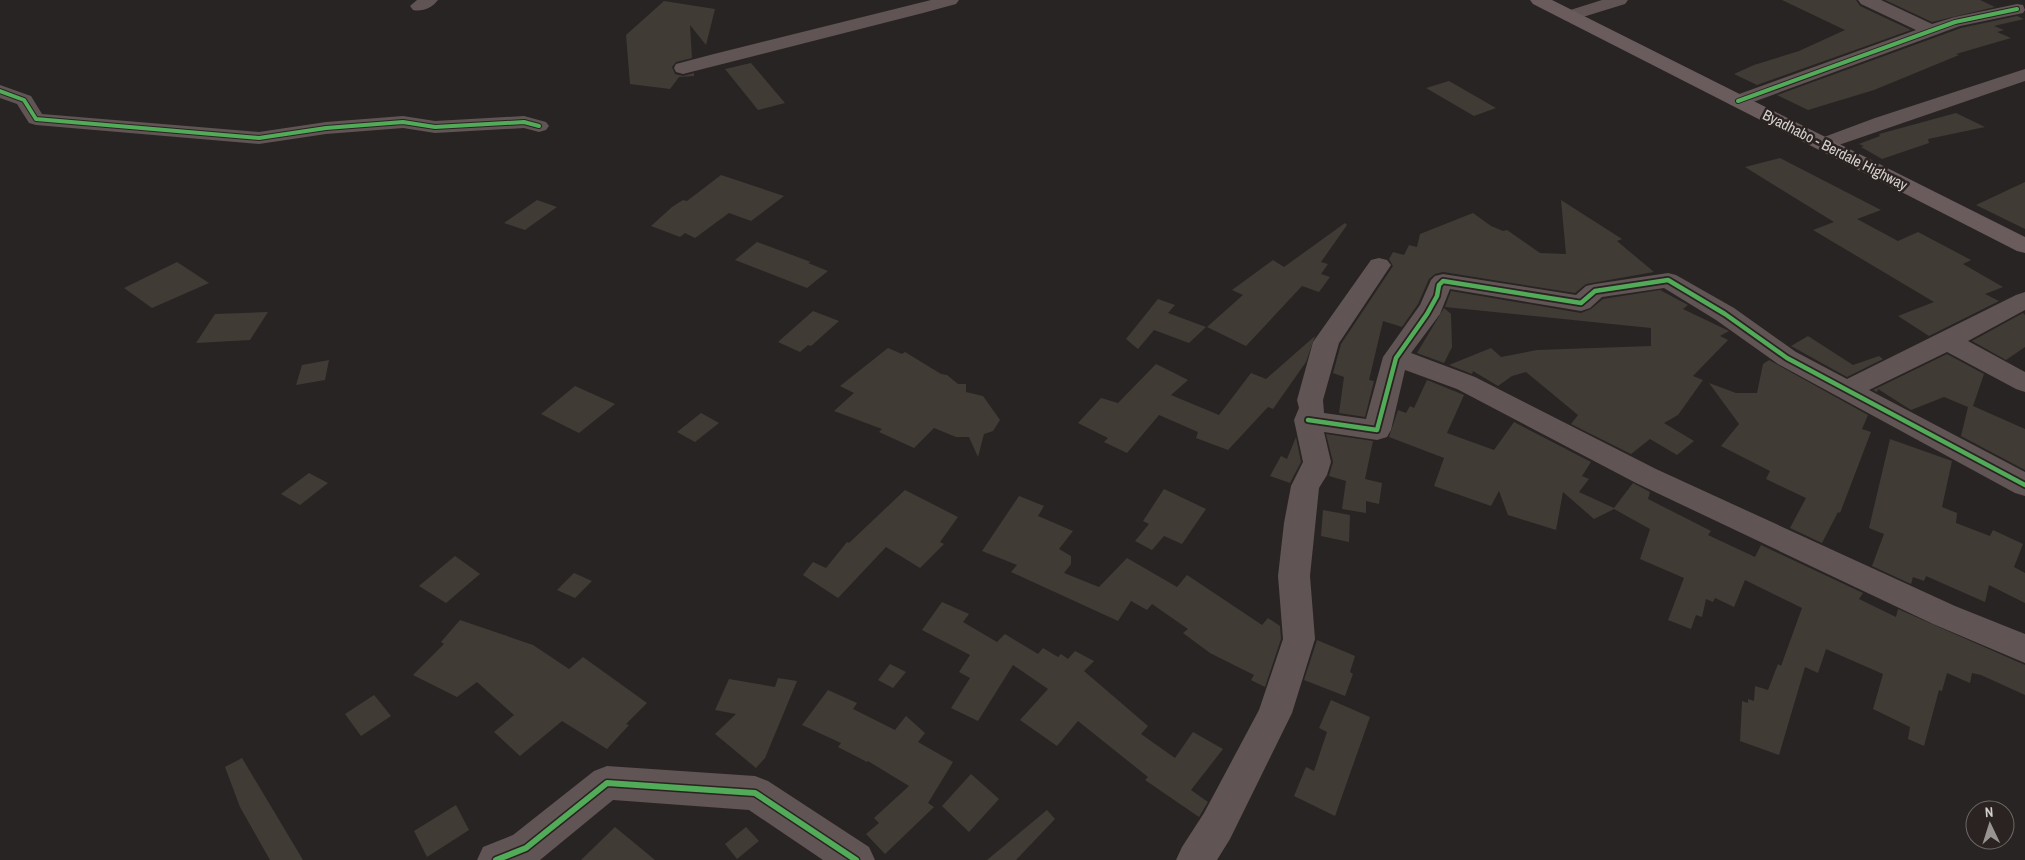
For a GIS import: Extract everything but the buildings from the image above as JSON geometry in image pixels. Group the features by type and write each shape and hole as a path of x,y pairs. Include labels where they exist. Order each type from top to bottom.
{"main road":[{"name":"Byadhabo - Berdale Highway","path":"1539,0 2025,246"}],"street":[{"path":"683,68 734,53 865,23 950,0"},
{"path":"1570,16 1619,0"},
{"path":"1867,0 1932,31"},
{"path":"1993,0 2021,10"},
{"path":"1738,101 1955,22 2021,10"},
{"path":"1824,144 1882,122 2025,75"},
{"path":"0,91 24,100 36,119 258,138 326,128 403,122 435,127 484,126 524,122 539,126"},
{"path":"1195,860 1217,826 1275,713 1299,639 1294,576 1299,523 1304,486 1313,476 1317,462 1308,420 1312,408 1310,400 1326,342 1379,265"},
{"path":"1308,420 1377,430 1396,357 1426,317 1438,294 1439,285 1443,281 1581,303 1596,291 1668,280 1725,314 1787,358 2025,485"},
{"path":"1847,390 1948,341 2025,300"},
{"path":"1948,341 2025,383"},
{"path":"1396,357 1466,383 1646,476 1944,615 2025,649"},
{"path":"496,860 526,848 607,783 755,793 856,860"}],"cycle path":[{"path":"1738,101 1955,22 2017,9"},
{"path":"0,91 24,100 36,119 259,138 326,128 403,122 435,127 524,122 539,126"},
{"path":"1308,420 1377,430 1396,358 1433,305 1439,285 1443,281 1581,303 1595,291 1668,280 1725,314 1787,358 2025,485"},
{"path":"496,860 526,848 607,783 755,793 856,860"}]}
